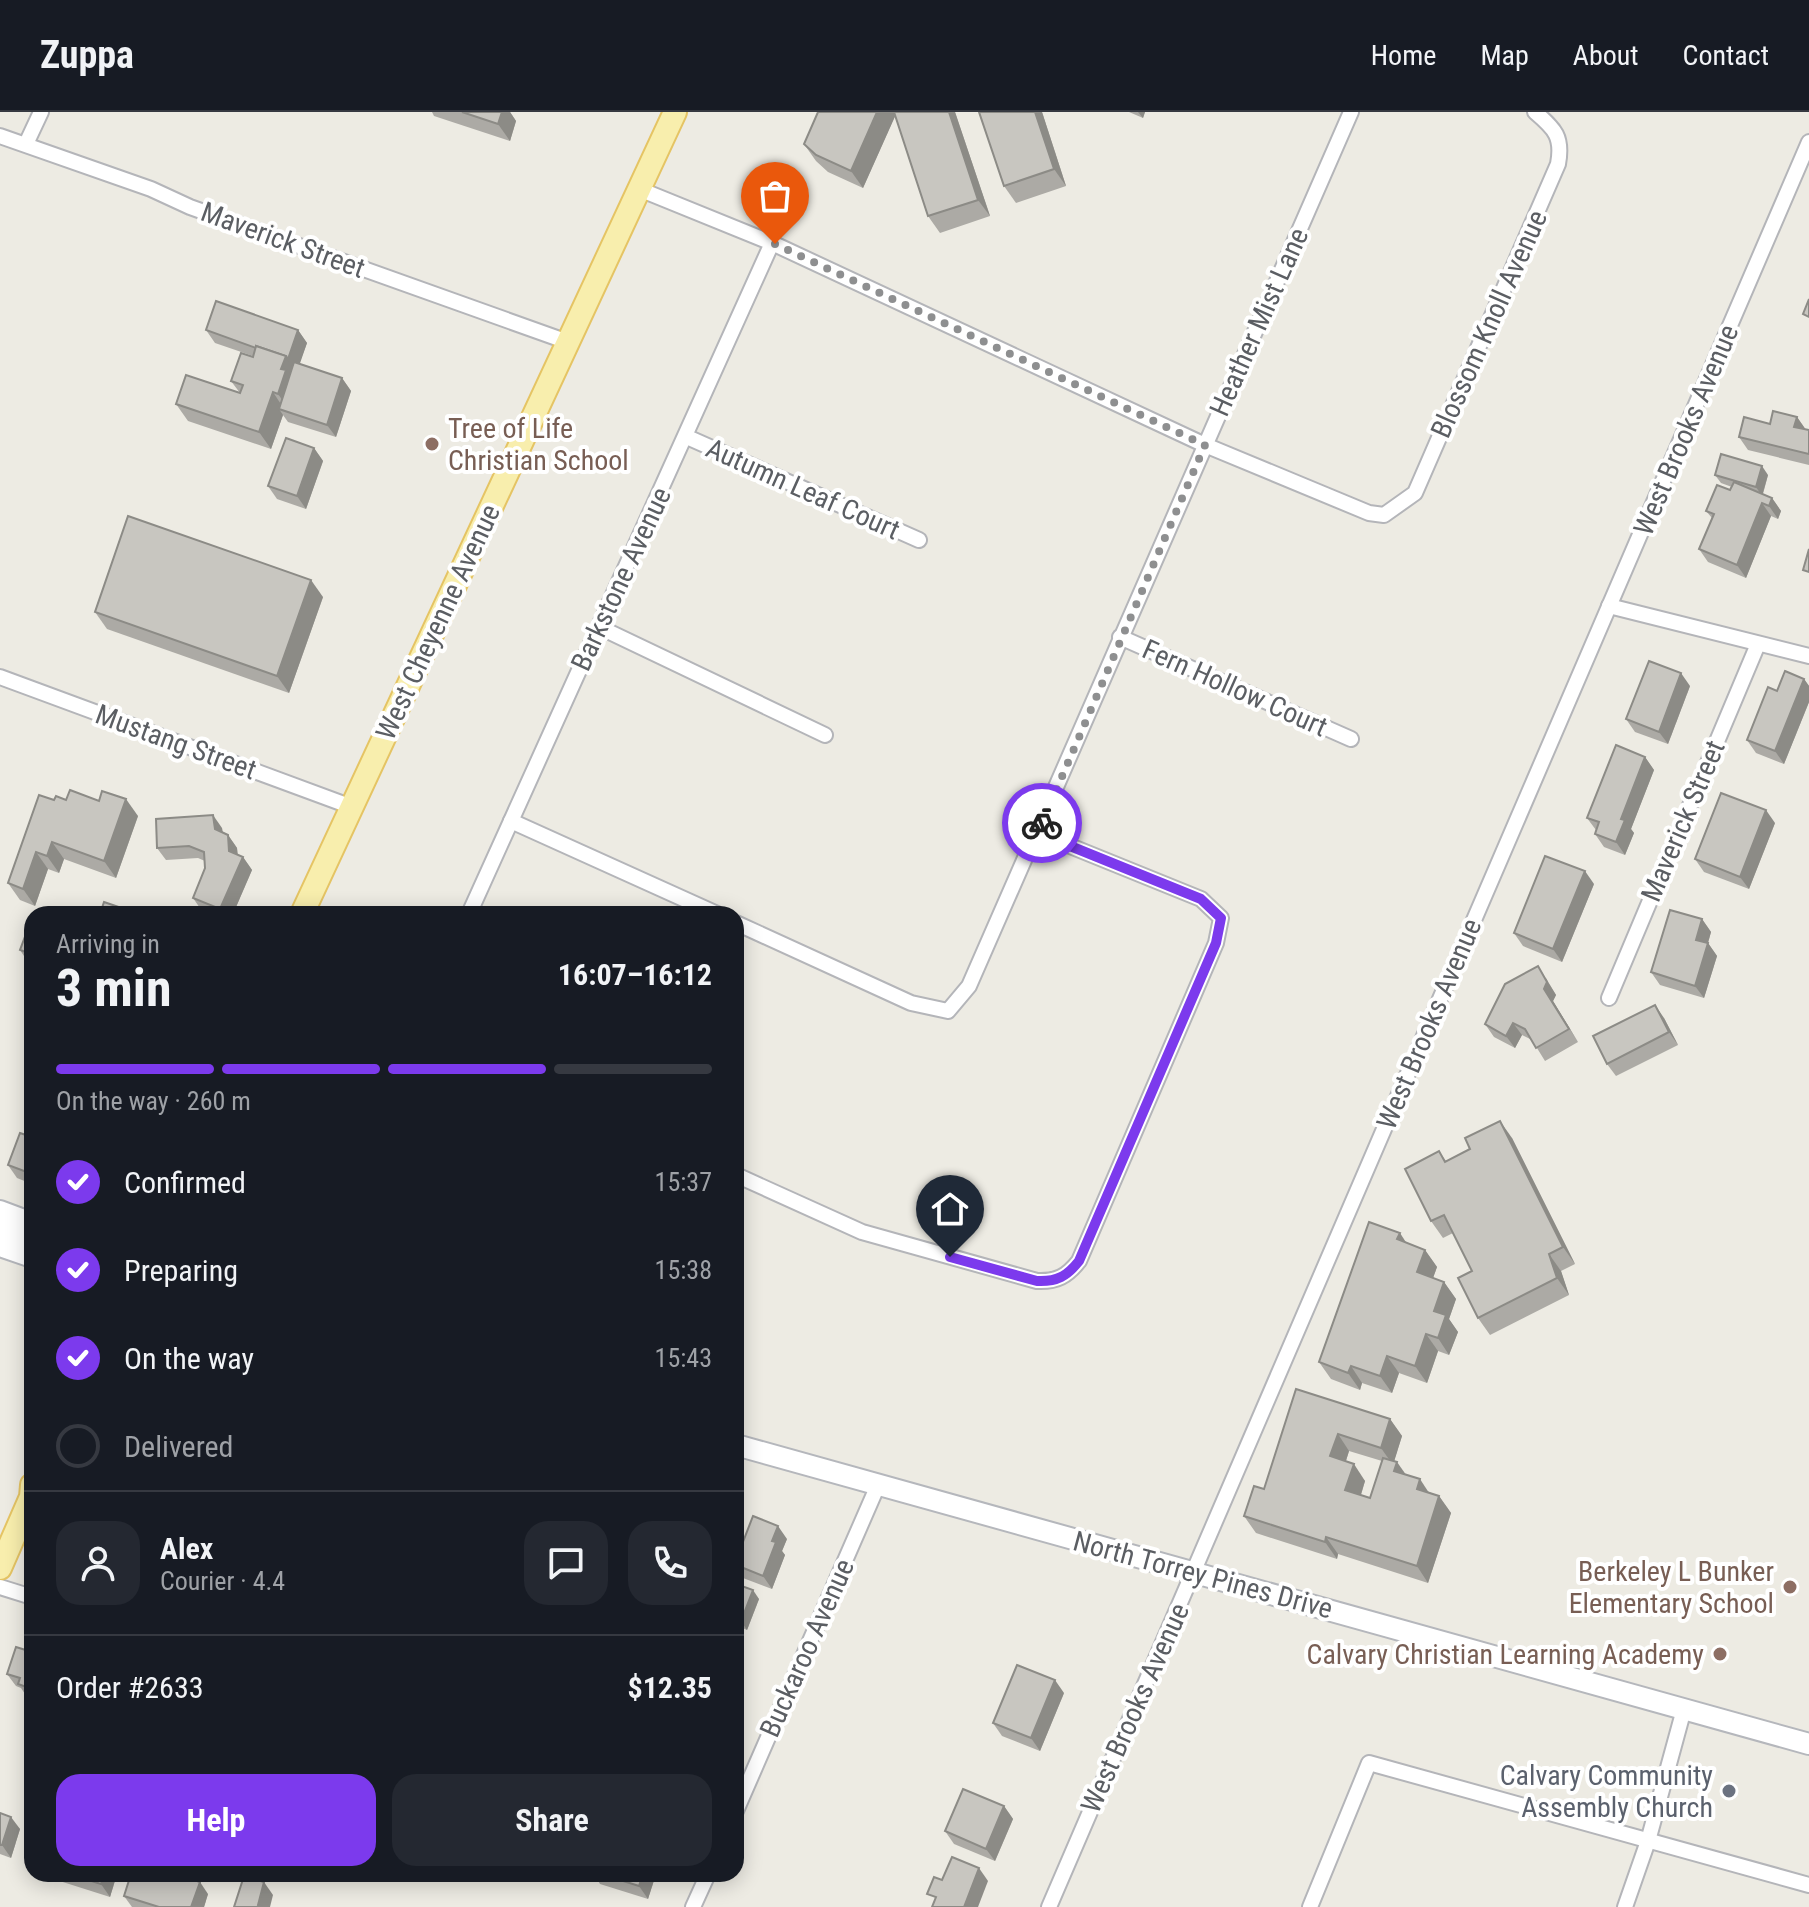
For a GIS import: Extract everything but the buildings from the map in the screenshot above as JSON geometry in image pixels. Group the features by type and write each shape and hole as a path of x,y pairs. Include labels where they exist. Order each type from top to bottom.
{"main road":[{"name":"West Cheyenne Avenue","path":"306,906 675,112"},
{"path":"0,1211 24,1220"},
{"path":"0,1228 20,1235 24,1242"},
{"path":"0,1246 24,1254"},
{"name":"North Torrey Pines Drive","path":"744,1447 1809,1744"},
{"path":"0,1568 24,1511"}],"street":[{"path":"26,144 41,112"},
{"name":"Heather Mist Lane","path":"744,927 911,1003 948,1011 969,986 1351,112"},
{"name":"Blossom Knoll Avenue","path":"1205,445 1369,513 1384,515 1415,493 1558,164 1561,150 1555,128 1535,112"},
{"name":"Maverick Street","path":"0,136 568,342"},
{"name":"West Brooks Avenue","path":"1049,1907 1809,142"},
{"path":"639,189 772,243 1205,445"},
{"name":"Barkstone Avenue","path":"473,906 772,243"},
{"name":"Autumn Leaf Court","path":"687,437 919,540"},
{"path":"1609,606 1809,656"},
{"path":"599,627 825,735"},
{"name":"Fern Hollow Court","path":"1120,637 1351,739"},
{"name":"Maverick Street","path":"1609,998 1758,644"},
{"name":"Mustang Street","path":"0,677 352,807"},
{"path":"511,821 691,906"},
{"path":"744,1179 862,1232 1037,1281 1050,1282 1067,1275 1079,1261 1216,943 1221,918 1201,899 1038,833"},
{"name":"Buckaroo Avenue","path":"744,1793 878,1485"},
{"path":"0,1587 24,1594"},
{"path":"1625,1907 1648,1841 1684,1709"},
{"path":"1310,1907 1369,1763 1809,1885"},
{"path":"693,1907 704,1882"}],"way so far":[{"path":"775,244 1205,445 1042,823"}],"place":[{"name":"Tree of Life Christian School","path":"432,444"},
{"name":"Berkeley L Bunker Elementary School","path":"1790,1587"},
{"name":"Calvary Christian Learning Academy","path":"1720,1654"},
{"name":"Calvary Community Assembly Church","path":"1729,1791"}],"route":[{"path":"950,1257 1050,1282 1067,1275 1079,1261 1216,943 1221,918 1201,899 1038,833 1042,823"}]}
